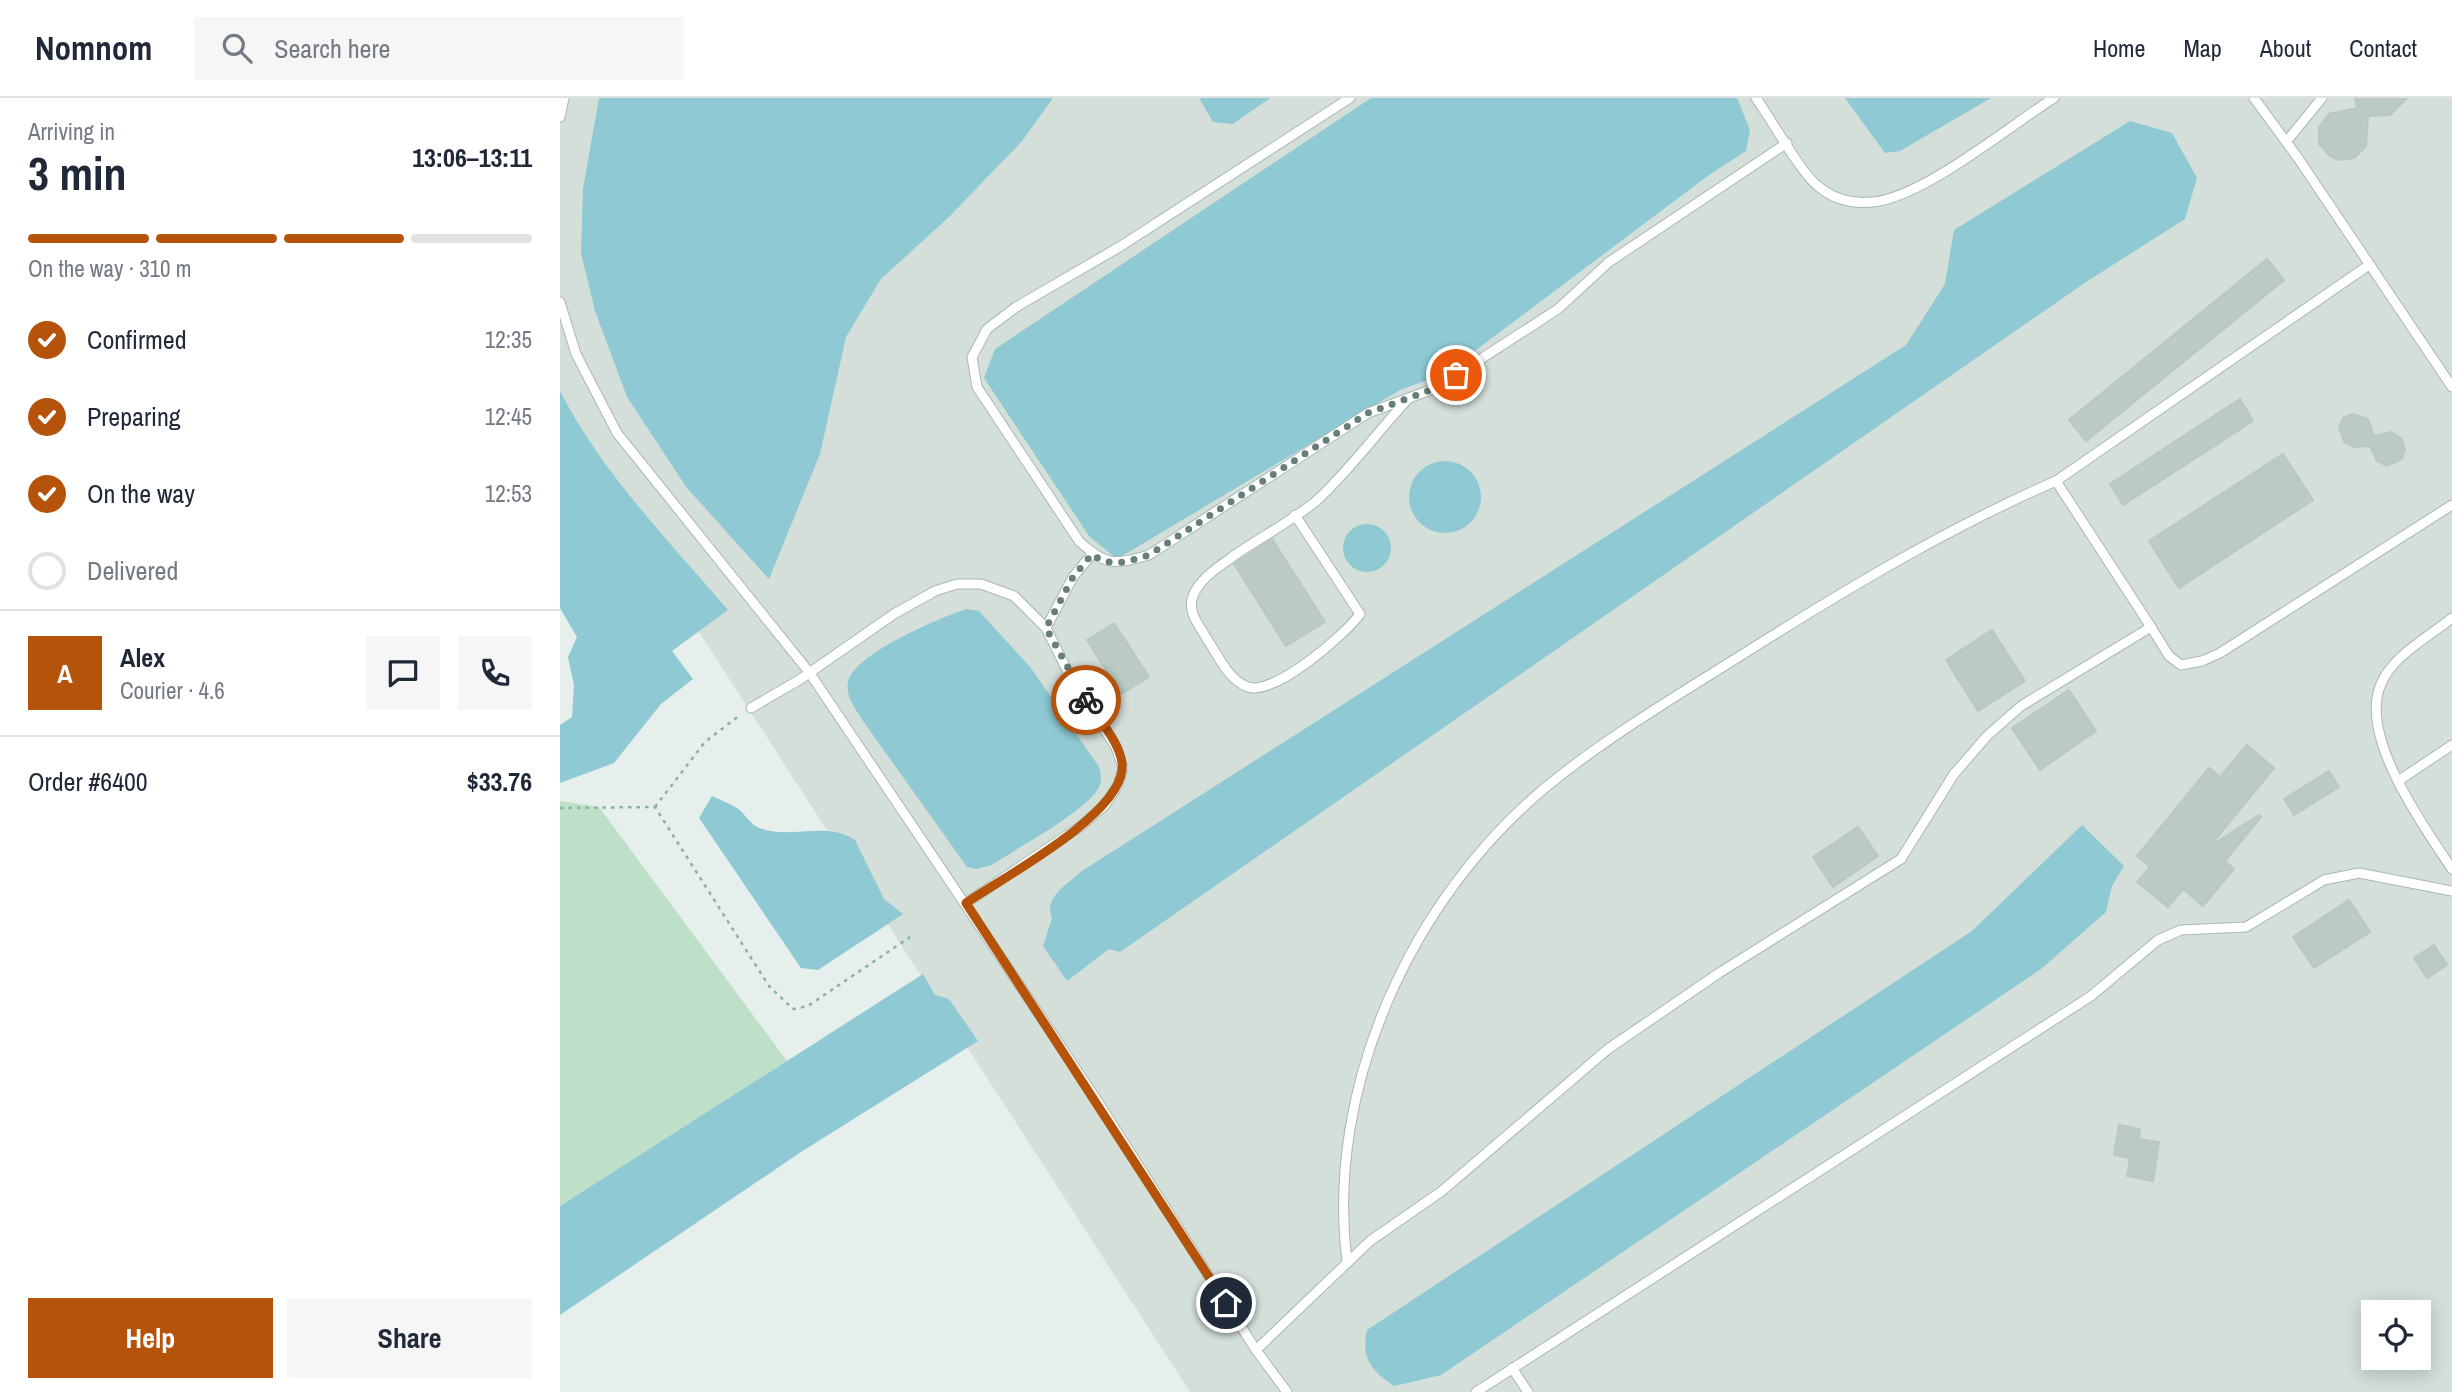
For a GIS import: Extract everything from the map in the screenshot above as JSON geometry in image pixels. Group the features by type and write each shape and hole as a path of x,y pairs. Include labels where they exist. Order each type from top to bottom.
{"lane":[{"path":"560,117 564,98"},
{"path":"1350,98 1121,246 1016,307 987,329 972,357 977,387 1079,541 1098,558 1118,564 1149,555 1368,413 1436,388 1558,309 1609,261 1787,144"},
{"path":"1756,98 1815,185 1842,201 1874,202 1908,190 1939,173 2054,98"},
{"path":"2254,98 2452,387"},
{"path":"2286,142 2322,98"},
{"path":"1347,1261 1342,1221 1348,1143 1377,1027 1396,982 1423,934 1477,855 1546,787 1629,726 1875,573 1994,508 2056,481 2370,265"},
{"path":"560,302 576,354 617,433 810,672 1098,1102 1256,1350 1287,1392"},
{"path":"1295,515 1360,614 1330,645 1294,670 1262,688 1250,688 1229,672 1191,613 1193,595 1208,575 1315,501 1409,397"},
{"path":"2056,481 2169,656 2181,665 2202,661 2256,632 2452,505"},
{"path":"1046,628 1073,577 1092,554"},
{"path":"751,708 810,672 894,614 935,591 957,584 981,584 1014,596 1046,628 1068,672 1116,747 1123,768 1118,785 1105,805 1081,827 966,903"},
{"path":"2452,618 2396,663 2381,684 2378,730 2398,781 2452,869"},
{"path":"1256,1350 1347,1261 1442,1191 1608,1049 1686,995 1901,859 1954,774 1987,736 2021,706 2151,626"},
{"path":"2398,781 2452,746"},
{"path":"1476,1392 2091,996 2158,940 2181,930 2246,928 2324,880 2359,873 2452,891"},
{"path":"1512,1368 1528,1392"}],"path":[{"path":"655,807 705,741 751,708"},
{"path":"560,808 655,807"},
{"path":"655,807 769,986 793,1009 808,1006 909,937"}],"shaded area":[{"path":"560,98 2452,98 2452,1392 1190,1392 560,417"}],"green space":[{"path":"560,801 599,807 787,1061 560,1206"}],"water":[{"path":"599,98 1053,98 1022,141 949,217 881,279 846,337 820,454 769,579 687,488 627,397 595,311 581,253 583,189"},
{"path":"1199,98 1270,98 1233,124 1213,122"},
{"path":"1371,98 1737,98 1750,130 1746,151 1709,175 1444,374 1400,390 1117,559 1089,536 984,378 995,349"},
{"path":"1845,98 1991,98 1900,151 1885,153"},
{"path":"2130,121 2172,133 2197,178 2185,219 2086,282 1120,952 1109,949 1067,981 1043,946 1052,918 1050,910 1054,897 1082,871 1906,345 1945,284 1954,230"},
{"path":"560,391 616,478 728,610 672,651 693,679 661,704 614,763 560,783 560,725 572,717 574,685 568,657 577,637 560,608"},
{"path":"1445,461 1465,467 1475,477 1481,497 1475,517 1465,527 1445,533 1425,527 1415,517 1409,497 1415,477 1425,467"},
{"path":"1367,524 1384,531 1391,548 1384,565 1367,572 1350,565 1343,548 1350,531"},
{"path":"966,609 979,611 1031,668 1099,767 1101,777 1096,792 1075,811 992,865 976,869 967,867 863,721 852,703 847,687 854,671 882,649 919,628"},
{"path":"712,796 737,808 757,827 769,831 832,832 855,840 884,899 903,914 818,970 801,968 699,818"},
{"path":"2082,825 2124,866 2112,886 2106,912 2041,969 1441,1375 1394,1386 1374,1369 1365,1349 1367,1330 1972,931"},
{"path":"923,974 935,995 949,999 978,1041 801,1152 560,1315 560,1206"}],"building":[{"path":"2355,98 2407,98 2390,115 2368,116 2366,146 2354,158 2338,160 2319,144 2319,127 2329,114 2357,108"},
{"path":"2267,259 2284,280 2086,441 2069,420"},
{"path":"2240,399 2253,421 2123,505 2110,484"},
{"path":"2353,414 2368,419 2374,436 2391,432 2401,438 2405,448 2402,459 2387,466 2377,461 2370,446 2354,447 2344,442 2339,428 2343,418"},
{"path":"2283,454 2313,500 2179,588 2149,541"},
{"path":"1272,539 1325,622 1286,646 1234,564"},
{"path":"1114,623 1149,677 1121,694 1087,640"},
{"path":"1992,630 2025,681 1978,711 1946,660"},
{"path":"2069,690 2096,731 2040,770 2012,728"},
{"path":"2247,745 2274,768 2209,847 2259,815 2261,817 2225,861 2234,869 2203,906 2183,889 2168,907 2137,882 2150,867 2137,856 2209,768 2220,777"},
{"path":"2329,771 2339,787 2294,815 2284,799"},
{"path":"1858,827 1878,856 1833,887 1813,857"},
{"path":"2349,900 2370,932 2314,968 2293,937"},
{"path":"2434,945 2447,965 2427,978 2414,958"},
{"path":"2119,1125 2140,1129 2139,1139 2159,1142 2153,1181 2127,1176 2130,1158 2114,1155"}],"way so far":[{"path":"1086,700 1068,672 1046,628 1073,577 1092,554 1118,564 1149,555 1368,413 1436,388 1456,375"}],"route":[{"path":"1086,700 1116,747 1123,768 1118,785 1105,805 1081,827 966,903 1057,1044 1098,1102 1120,1141 1226,1303"}]}
